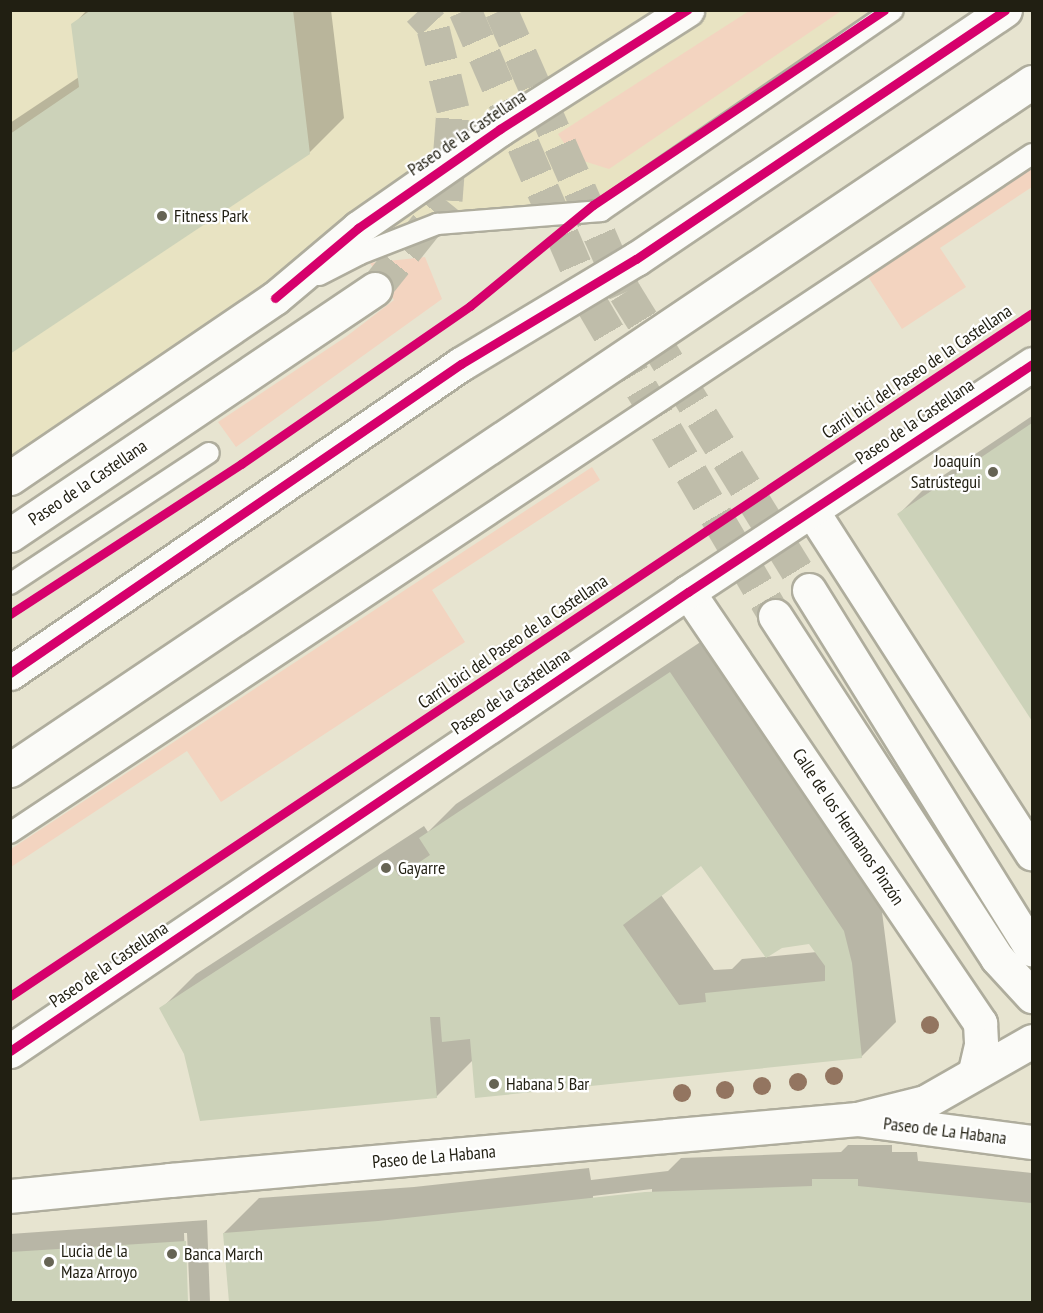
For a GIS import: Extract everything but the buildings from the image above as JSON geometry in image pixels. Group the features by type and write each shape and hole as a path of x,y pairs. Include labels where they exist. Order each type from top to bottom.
{"main road":[{"name":"Paseo de la Castellana","path":"10,478 275,298 358,228 500,129 687,10"},
{"path":"10,674 461,364 636,259 1005,10"},
{"path":"10,770 1032,82"},
{"name":"Paseo de la Castellana","path":"10,536 375,289"},
{"name":"Paseo de la Castellana","path":"10,1052 688,592 1032,364"},
{"path":"812,511 1032,854"},
{"path":"809,590 1032,949"},
{"name":"Calle de los Hermanos Pinzón","path":"688,592 980,1023 981,1045 975,1071"},
{"path":"775,616 997,958 1032,996"},
{"name":"Paseo de La Habana","path":"10,1196 857,1119 918,1105 1032,1041"},
{"name":"Paseo de La Habana","path":"857,1119 1032,1142"}],"lane":[{"name":"Paseo de la Castellana","path":"275,298 360,254 437,224 601,211 893,10"},
{"path":"10,833 1032,154"},
{"path":"10,584 209,453"}],"shaded area":[{"path":"11,11 893,11 601,211 494,218 360,254 11,478"},
{"path":"749,11 841,11 609,169 574,158 558,134"},
{"path":"1032,166 1032,187 940,248 966,287 902,329 867,275"},
{"path":"425,257 442,299 236,447 218,422 347,336 394,300 370,263"},
{"path":"592,467 600,480 432,590 465,642 221,802 187,751 11,867 11,849"}],"tunnel":[{"path":"375,289 446,200 453,109 432,24 419,10"},
{"path":"465,10 592,304 775,616"},
{"path":"501,10 625,292 809,590"}],"cycle path":[{"path":"275,298 358,228 500,129 687,10"},
{"path":"10,614 241,464 470,306 593,205 884,10"},
{"path":"10,673 461,364 636,259 1005,10"},
{"name":"Carril bici del Paseo de la Castellana","path":"10,996 1032,313"},
{"path":"10,1051 688,592 1032,364"}],"place":[{"name":"Fitness Park","path":"162,216"},
{"name":"Joaquín Satrústegui","path":"993,472"},
{"name":"Gayarre","path":"386,868"},
{"name":"Habana 5 Bar","path":"494,1084"},
{"name":"Banca March","path":"172,1254"},
{"name":"Lucia de la Maza Arroyo","path":"49,1262"}]}
